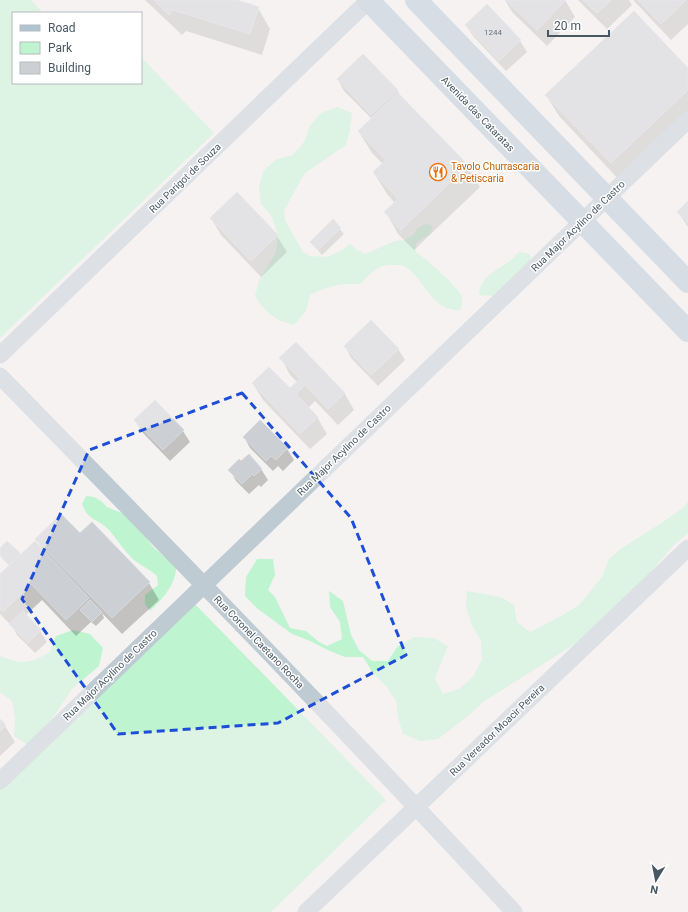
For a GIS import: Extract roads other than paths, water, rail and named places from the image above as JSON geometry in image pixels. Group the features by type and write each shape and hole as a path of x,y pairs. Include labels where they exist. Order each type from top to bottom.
{"main road":[{"name":"Avenida das Cataratas","path":"369,0 688,331"},
{"path":"416,0 688,282"}],"street":[{"name":"Rua Parigot de Souza","path":"0,355 369,0"},
{"name":"Rua Major Acylino de Castro","path":"0,781 688,120"},
{"name":"Rua Coronel Caetano Rocha","path":"0,376 204,585 417,807 514,912"},
{"name":"Rua Vereador Moacir Pereira","path":"306,912 688,548"}],"place":[{"name":"Tavolo Churrascaria & Petiscaria","path":"438,172"}]}
